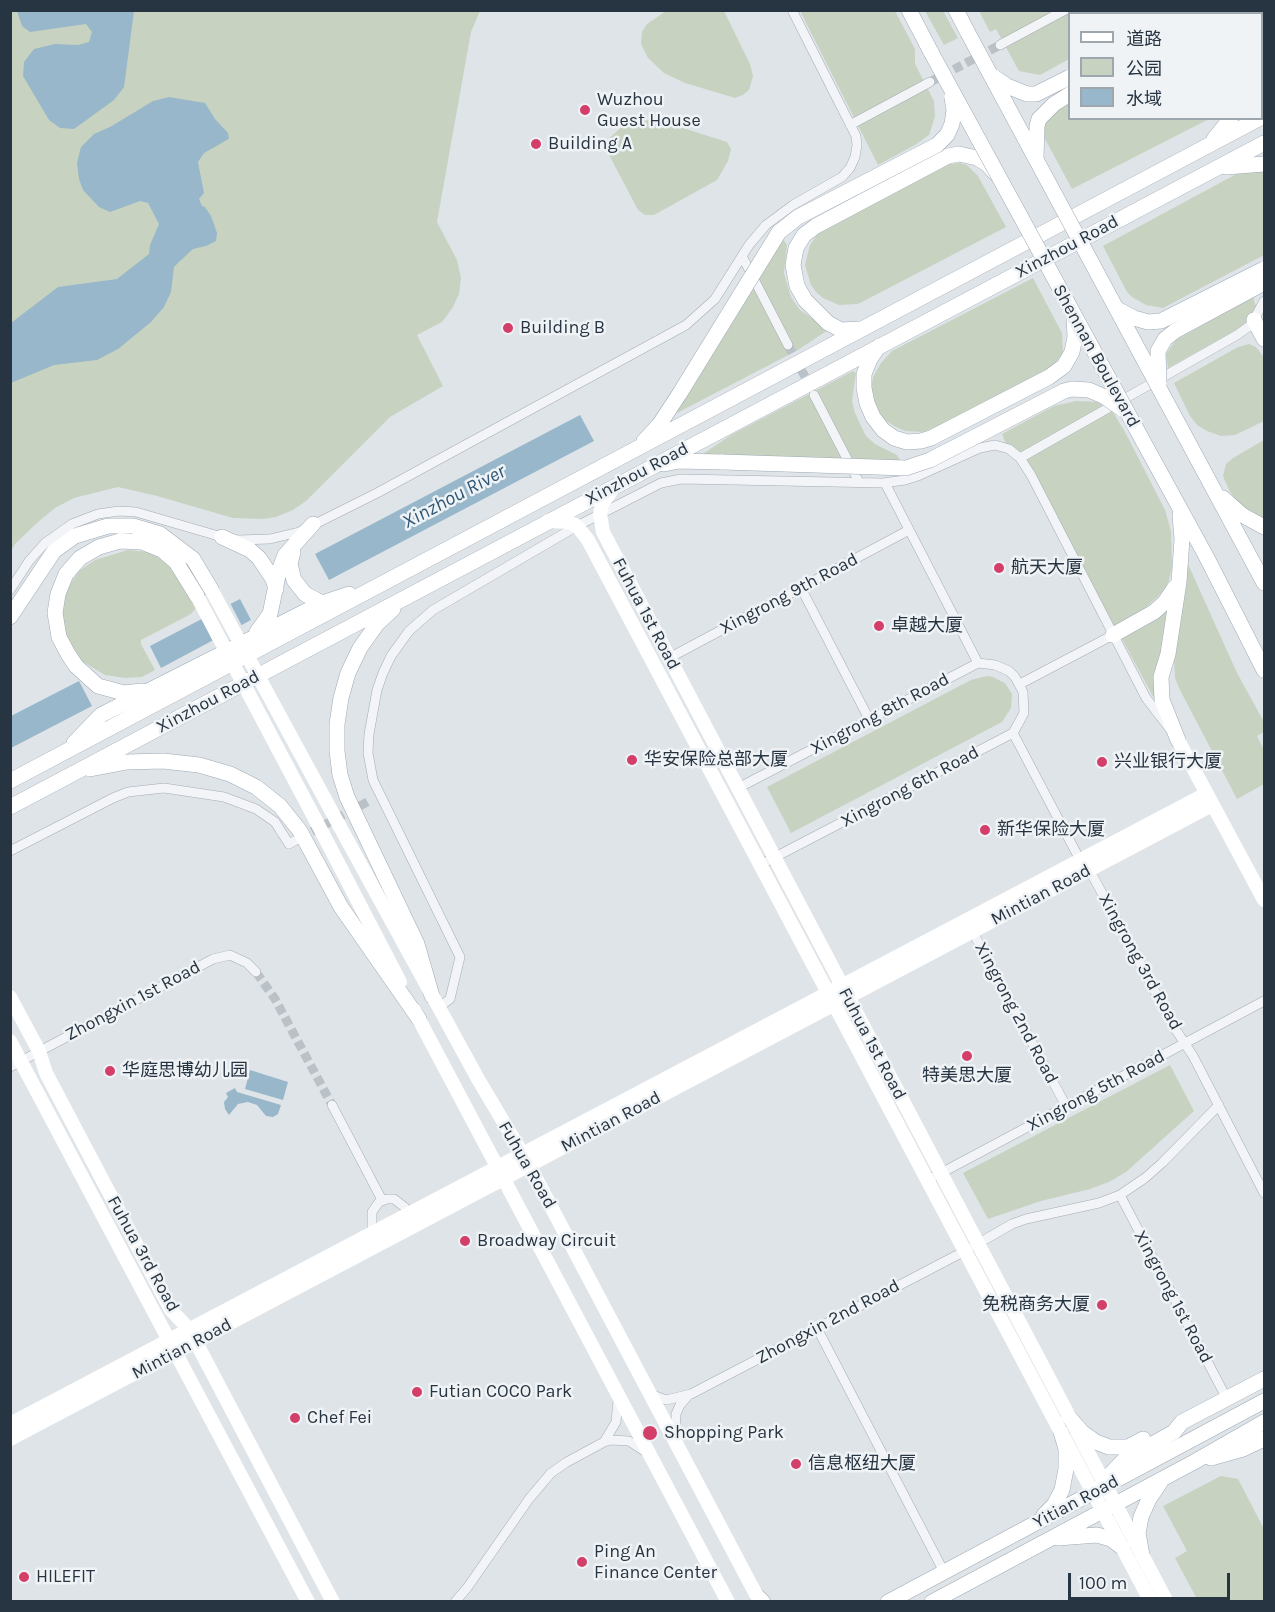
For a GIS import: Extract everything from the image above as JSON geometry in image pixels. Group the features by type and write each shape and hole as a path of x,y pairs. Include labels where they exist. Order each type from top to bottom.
{"main road":[{"name":"Shennan Boulevard","path":"909,10 1206,556 1264,670"},
{"path":"956,10 1264,584"},
{"path":"991,75 1007,86 1027,94 1036,94 1068,78"},
{"path":"634,451 659,425 774,239 785,226 942,141 950,129 953,118 953,102 948,82"},
{"path":"1036,161 1037,126 1040,119 1054,104 1068,95"},
{"path":"1206,147 1229,120"},
{"name":"Xinzhou Road","path":"10,781 1258,120"},
{"name":"Xinzhou Road","path":"10,807 1264,143"},
{"path":"868,327 841,330 828,323 805,300 797,286 794,273 794,257 804,235 816,226 943,158 959,154 977,158 987,164 1000,179"},
{"path":"1218,168 1264,164"},
{"path":"1117,309 1148,322 1161,321 1264,268"},
{"path":"1159,386 1158,351 1165,339 1175,331 1264,283"},
{"path":"879,345 864,374 867,403 873,417 883,430 894,438 907,442 921,441 931,438 1050,376 1064,366 1072,352 1075,337 1074,317"},
{"path":"1254,320 1264,339"},
{"path":"644,470 679,461 896,470 930,460 1055,395 1072,389 1097,393 1126,412"},
{"path":"1215,491 1242,515 1264,527"},
{"path":"1178,506 1182,540 1179,582 1168,654 1161,677 1162,700 1178,740"},
{"path":"253,637 270,614 282,563 295,543 313,525"},
{"path":"10,617 54,551 75,536 108,526 134,526 160,534 193,559 204,593"},
{"path":"222,537 250,550 259,558 273,579 276,590"},
{"path":"154,688 131,692 113,691 98,686 76,666 63,646 56,626 56,601 63,580 70,568 86,554 107,544 135,541 155,547 170,556 204,593"},
{"path":"295,543 290,564 294,580 305,594 322,603"},
{"path":"64,753 101,715 322,603 386,582"},
{"path":"1113,635 1154,612 1165,602 1179,582"},
{"path":"414,592 377,624 360,648 348,673 340,698 337,751 340,775 347,797 417,944 435,1002"},
{"path":"75,772 127,762 163,761 199,765 230,774 256,787 280,806 300,831 341,908 419,1019"},
{"path":"1174,1432 1182,1422 1264,1379"},
{"name":"Yitian Road","path":"888,1602 1259,1405"},
{"path":"1068,1416 1096,1442 1109,1447 1128,1447 1159,1431 1174,1432"},
{"path":"1101,1487 1124,1460 1174,1432 1210,1423 1227,1422"},
{"name":"Yitian Road","path":"932,1602 1194,1462 1263,1422"},
{"path":"1038,1522 1062,1490 1066,1469 1066,1449 1061,1432"},
{"path":"1194,1462 1232,1453 1264,1439"},
{"path":"1142,1555 1138,1533 1141,1517 1149,1498 1164,1478"},
{"path":"1049,1539 1097,1535 1111,1539 1123,1548"}],"street":[{"path":"10,590 29,561 45,543 64,528 98,514 119,511 136,512 238,540 270,539 293,534 377,493 686,325 715,299 760,231 792,205 838,180 846,173 855,157 857,145 850,125 792,10"},
{"path":"1000,45 1065,10"},
{"path":"850,125 930,82"},
{"path":"742,256 788,345"},
{"path":"1020,458 1237,335 1254,320 1264,301"},
{"path":"814,395 859,482"},
{"path":"435,1002 447,1003 453,994 460,961 459,954 379,795 369,767 372,712 383,673 400,642 421,619 433,610 577,526 651,487 670,480 885,483 918,476 971,451 988,446 1003,446 1015,453 1031,475 1146,698 1178,740 1264,900"},
{"path":"885,483 978,663 1002,668 1015,677 1020,684 1025,706 1014,733"},
{"path":"600,514 602,504 615,486"},
{"name":"Fuhua 1st Road","path":"600,514 603,532 1068,1416 1101,1487 1123,1548 1151,1602"},
{"path":"548,521 562,521 577,526"},
{"name":"Fuhua 1st Road","path":"577,526 588,540 1061,1432 1101,1487"},
{"name":"Xingrong 9th Road","path":"669,658 909,530"},
{"path":"801,588 869,719"},
{"name":"Fuhua Road","path":"204,593 339,825 497,1113 526,1159 760,1600"},
{"name":"Fuhua Road","path":"204,593 323,834 419,1019 728,1602"},
{"path":"1020,684 1113,635"},
{"name":"Xingrong 8th Road","path":"738,788 978,663"},
{"name":"Xingrong 6th Road","path":"760,865 1014,733"},
{"name":"Xingrong 3rd Road","path":"1014,733 1084,864 1219,1105 1264,1193"},
{"path":"10,851 113,798 128,792 164,788 224,797 256,808 275,822 289,844 298,839"},
{"path":"369,801 379,795"},
{"name":"Mintian Road","path":"10,1424 192,1336 1209,799"},
{"name":"Xingrong 2nd Road","path":"969,925 1066,1107"},
{"name":"Zhongxin 1st Road","path":"16,1064 221,956 230,955 238,958 256,972"},
{"name":"Fuhua 3rd Road","path":"10,997 39,1051 46,1072 171,1310 192,1336 333,1602"},
{"name":"Xingrong 5th Road","path":"927,1180 1264,1001"},
{"name":"Fuhua 3rd Road","path":"10,1041 16,1064 172,1346 308,1602"},
{"path":"332,1105 382,1200"},
{"name":"Zhongxin 2nd Road","path":"677,1444 674,1430 676,1414 683,1401 691,1394 1018,1221 1099,1203 1120,1195 1162,1163 1219,1105"},
{"name":"Mintian Road","path":"192,1336 411,1212 500,1173"},
{"name":"Xingrong 1st Road","path":"1120,1195 1227,1399"},
{"path":"372,1233 372,1212 376,1204 382,1200 394,1199 411,1212"},
{"path":"817,1328 944,1572"},
{"name":"Mintian Road","path":"10,1439 172,1346"},
{"path":"604,1442 617,1417 617,1393"},
{"name":"Zhongxin 2nd Road","path":"650,1394 666,1400 691,1394"},
{"path":"455,1602 545,1478 567,1462 604,1442 625,1440 649,1454"},
{"name":"Fuhua 1st Road","path":"1109,1507 1142,1555 1167,1602"}],"green space":[{"path":"10,11 480,11 471,32 437,222 457,260 461,278 459,294 442,322 417,335 443,386 390,417 306,501 293,510 276,517 263,519 233,518 118,487 74,498 55,508 15,544 11,551"},
{"path":"666,11 724,11 750,64 753,76 749,90 735,98 685,83 664,73 648,58 641,44 642,32 647,24"},
{"path":"800,11 895,11 915,49 915,64 934,101 935,117 929,135 878,165"},
{"path":"925,11 943,11 958,38 944,45"},
{"path":"979,11 1069,11 1068,60 1040,75 1019,71 996,29 990,32"},
{"path":"1263,16 1264,16 1263,103"},
{"path":"1068,100 1068,120 1207,120 1072,189 1045,139 1045,123"},
{"path":"648,120 664,122 727,142 731,149 728,161 717,180 654,215 645,215 638,210 607,151 607,140 623,126"},
{"path":"949,164 967,165 978,176 1006,227 858,304 839,305 816,292 811,285 805,265 810,245 817,235"},
{"path":"1264,168 1264,255 1163,308 1146,305 1127,292 1103,246 1240,172"},
{"path":"783,239 787,245 784,273 791,297 799,309 828,330 798,350 677,413 675,411"},
{"path":"1033,278 1062,333 1063,353 1052,367 937,427 922,432 905,431 884,419 877,409 871,387 873,377 881,363 892,351"},
{"path":"1253,297 1257,310 1250,322 1168,368 1166,354 1176,340"},
{"path":"1249,344 1256,347 1264,357 1264,421 1235,435 1221,436 1207,431 1197,425 1190,416 1174,383 1238,347"},
{"path":"853,371 856,373 852,401 861,426 866,436 875,444 897,455 900,460 898,463 703,454 731,435"},
{"path":"1076,401 1097,402 1112,411 1165,510 1171,531 1172,568 1167,588 1142,611 1115,627 1030,469 1006,444 1002,434 1054,406"},
{"path":"1264,440 1264,520 1241,507 1229,490 1223,476 1226,464"},
{"path":"128,550 149,552 165,560 180,577 196,608 191,614 141,640 155,670 142,677 125,678 105,675 82,661 72,650 64,631 61,607 68,587 79,571 95,560"},
{"path":"1188,564 1237,673 1264,722 1264,732 1257,736 1264,750 1264,784 1237,799 1175,678 1176,638"},
{"path":"1171,604 1156,702 1121,637"},
{"path":"987,676 1005,683 1012,694 1011,708 1002,722 791,833 767,787 971,680"},
{"path":"1170,1065 1194,1111 1126,1172 1090,1189 1041,1201 988,1219 963,1173"},
{"path":"1221,1476 1238,1479 1264,1529 1264,1601 1198,1601 1175,1558 1187,1551 1163,1506"}],"water":[{"path":"17,11 134,11 124,87 114,100 74,129 60,128 49,120 23,76 24,62 34,49 55,44 78,45 89,42 92,32 86,24 30,32 22,26"},
{"path":"169,97 205,103 228,133 227,140 204,153 198,162 204,193 199,199 211,216 217,233 216,241 193,249 174,267 171,292 164,307 151,322 118,349 97,360 54,365 11,383 11,323 58,287 117,279 149,254 150,245 159,224 148,203 140,201 110,212 99,207 83,190 77,163 81,147 94,134 153,101"},
{"name":"Xinzhou River","path":"580,415 594,441 329,580 315,554"},
{"path":"240,599 251,620 161,668 150,646"},
{"path":"79,681 92,706 11,748 11,716"},
{"path":"250,1070 288,1082 283,1100 245,1089"},
{"path":"235,1088 237,1092 281,1105 278,1114 273,1117 266,1116 257,1105 248,1102 238,1104 229,1115 224,1102 228,1097 226,1093"}],"pier":[{"path":"229,601 243,628 214,643 200,616"}],"tunnel":[{"path":"930,82 1000,45"},
{"path":"788,345 811,388"},
{"path":"300,838 369,801"},
{"path":"256,972 275,999 332,1105"}],"place":[{"name":"Wuzhou Guest House","path":"585,110"},
{"name":"Building A","path":"536,144"},
{"name":"Building B","path":"508,328"},
{"name":"航天大厦","path":"999,568"},
{"name":"卓越大厦","path":"879,626"},
{"name":"华安保险总部大厦","path":"632,760"},
{"name":"兴业银行大厦","path":"1102,762"},
{"name":"新华保险大厦","path":"985,830"},
{"name":"特美思大厦","path":"967,1056"},
{"name":"华庭思博幼儿园","path":"110,1071"},
{"name":"Broadway Circuit","path":"465,1241"},
{"name":"免税商务大厦","path":"1102,1305"},
{"name":"Futian COCO Park","path":"417,1392"},
{"name":"Chef Fei","path":"295,1418"},
{"name":"Shopping Park","path":"650,1433"},
{"name":"信息枢纽大厦","path":"796,1464"},
{"name":"Ping An Finance Center","path":"582,1562"},
{"name":"HILEFIT","path":"24,1577"}]}
